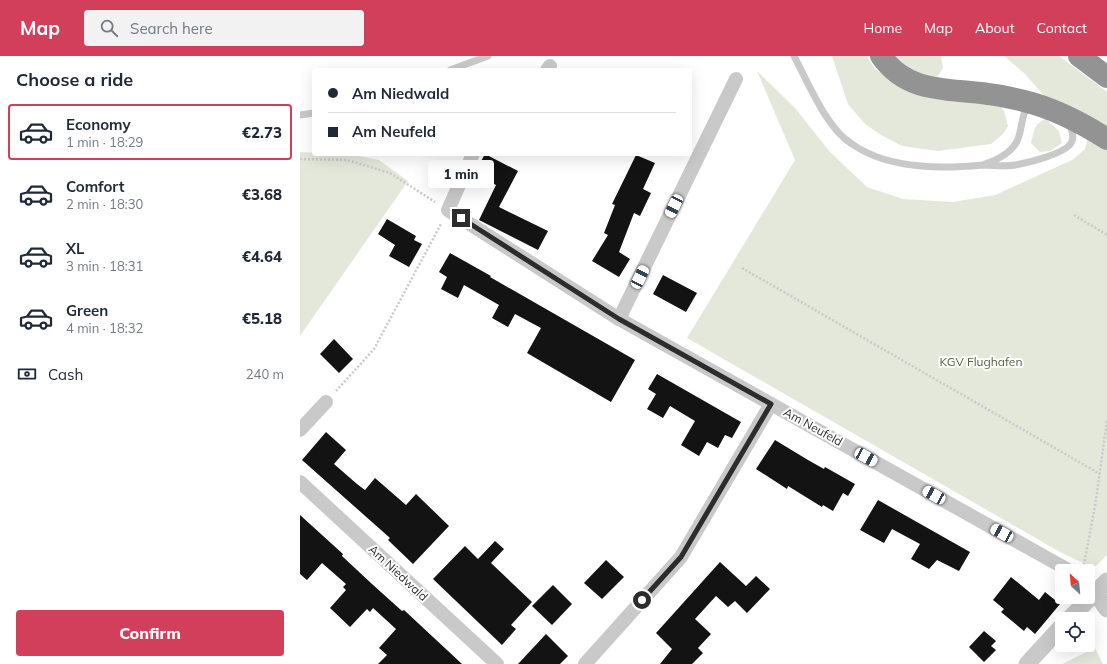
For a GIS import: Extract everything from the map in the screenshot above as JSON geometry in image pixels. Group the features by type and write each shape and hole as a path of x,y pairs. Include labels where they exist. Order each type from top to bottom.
{"highway":[{"path":"881,56 898,75 917,85 931,89 989,94 1025,101 1042,106 1065,116 1088,127 1107,139"},
{"path":"1078,56 1107,77"}],"street":[{"path":"619,319 736,80"},
{"path":"448,210 472,156"},
{"name":"Am Neufeld","path":"448,210 619,319 1057,564"},
{"path":"300,430 326,402"},
{"path":"585,664 681,557 771,404"},
{"name":"Am Niedwald","path":"300,482 497,664"},
{"path":"1075,612 1097,586 1107,609"},
{"path":"1027,664 1055,634"}],"lane":[{"path":"455,68 488,56"},
{"path":"794,56 825,113 837,131 850,144 867,153 888,160 914,165 969,167 992,162 1012,149 1018,142 1024,113 1028,107 1042,106"},
{"path":"300,115 312,113"},
{"path":"981,165 1014,166 1059,153 1072,142 1072,131 1065,116"}],"path":[{"path":"300,159 347,160 390,173 448,210 374,349 326,402"},
{"path":"1074,215 1107,235"},
{"path":"742,268 1100,474"},
{"path":"1083,564 1100,474 1107,420"}],"green space":[{"path":"832,56 867,56 875,69 899,86 998,103 1004,111 1008,126 1003,134 991,144 938,151 902,146 881,135 865,124 848,104"},
{"path":"893,56 941,56 943,68 938,76 923,79"},
{"path":"1004,56 1059,56 1107,92 1107,128 1047,99 1025,74"},
{"name":"KGV Flughafen","path":"757,71 795,108 830,152 867,187 903,199 953,202 995,195 1072,160 1085,149 1087,141 1086,136 1107,145 1107,555 1095,567 1095,564 1086,564 1060,552 687,338 795,160"},
{"path":"1046,119 1059,131 1062,143 1050,151 1040,152 1031,143 1037,125"},
{"path":"300,152 312,152 312,156 358,156 379,160 408,181 300,336"},
{"path":"1095,648 1103,664 1063,664 1087,652 1095,652"}],"building":[{"path":"484,156 489,156 518,171 499,207 548,231 538,250 479,220 496,185 474,174"},
{"path":"636,156 655,163 643,189 651,193 640,216 634,213 619,252 630,259 619,277 592,261 608,235 604,233 615,205 612,204"},
{"path":"387,219 416,236 414,240 422,244 409,267 389,256 395,245 378,234"},
{"path":"450,253 635,360 611,402 527,353 541,328 515,314 508,327 492,318 499,305 464,285 458,298 441,289 447,277 439,272"},
{"path":"663,275 697,293 686,312 653,294"},
{"path":"334,339 353,359 339,373 320,354"},
{"path":"657,374 741,422 732,438 725,435 718,448 707,442 699,456 681,445 695,421 670,406 663,418 647,409 656,394 648,389"},
{"path":"326,432 346,450 334,464 357,484 365,490 375,478 406,505 416,494 449,526 413,564 388,540 390,538 302,460"},
{"path":"775,440 824,469 825,467 855,484 848,496 843,493 833,511 823,505 822,507 788,486 787,489 756,469"},
{"path":"878,500 970,552 959,571 937,560 929,569 911,559 920,544 892,529 884,543 860,530"},
{"path":"300,515 343,554 342,556 372,584 402,611 404,610 462,664 378,664 387,655 379,648 396,629 373,608 370,612 367,609 350,627 330,608 346,590 343,587 346,584 322,563 307,580 300,574"},
{"path":"495,541 504,549 491,563 532,602 511,625 516,629 502,645 433,579 465,546 478,559"},
{"path":"606,560 624,577 602,599 584,583"},
{"path":"720,562 746,586 756,576 770,589 747,613 735,601 728,607 716,596 695,619 711,634 698,648 703,653 692,664 660,664 672,649 656,633"},
{"path":"1011,577 1039,600 1045,592 1055,600 1055,604 1060,604 1035,634 1027,627 1024,631 1001,612 1004,609 993,600"},
{"path":"553,585 572,604 552,625 532,606"},
{"path":"984,631 996,641 991,646 996,650 984,662 969,647"},
{"path":"546,634 568,656 560,664 518,664"}],"route":[{"path":"461,218 619,319 771,404 681,557 642,600"}]}
